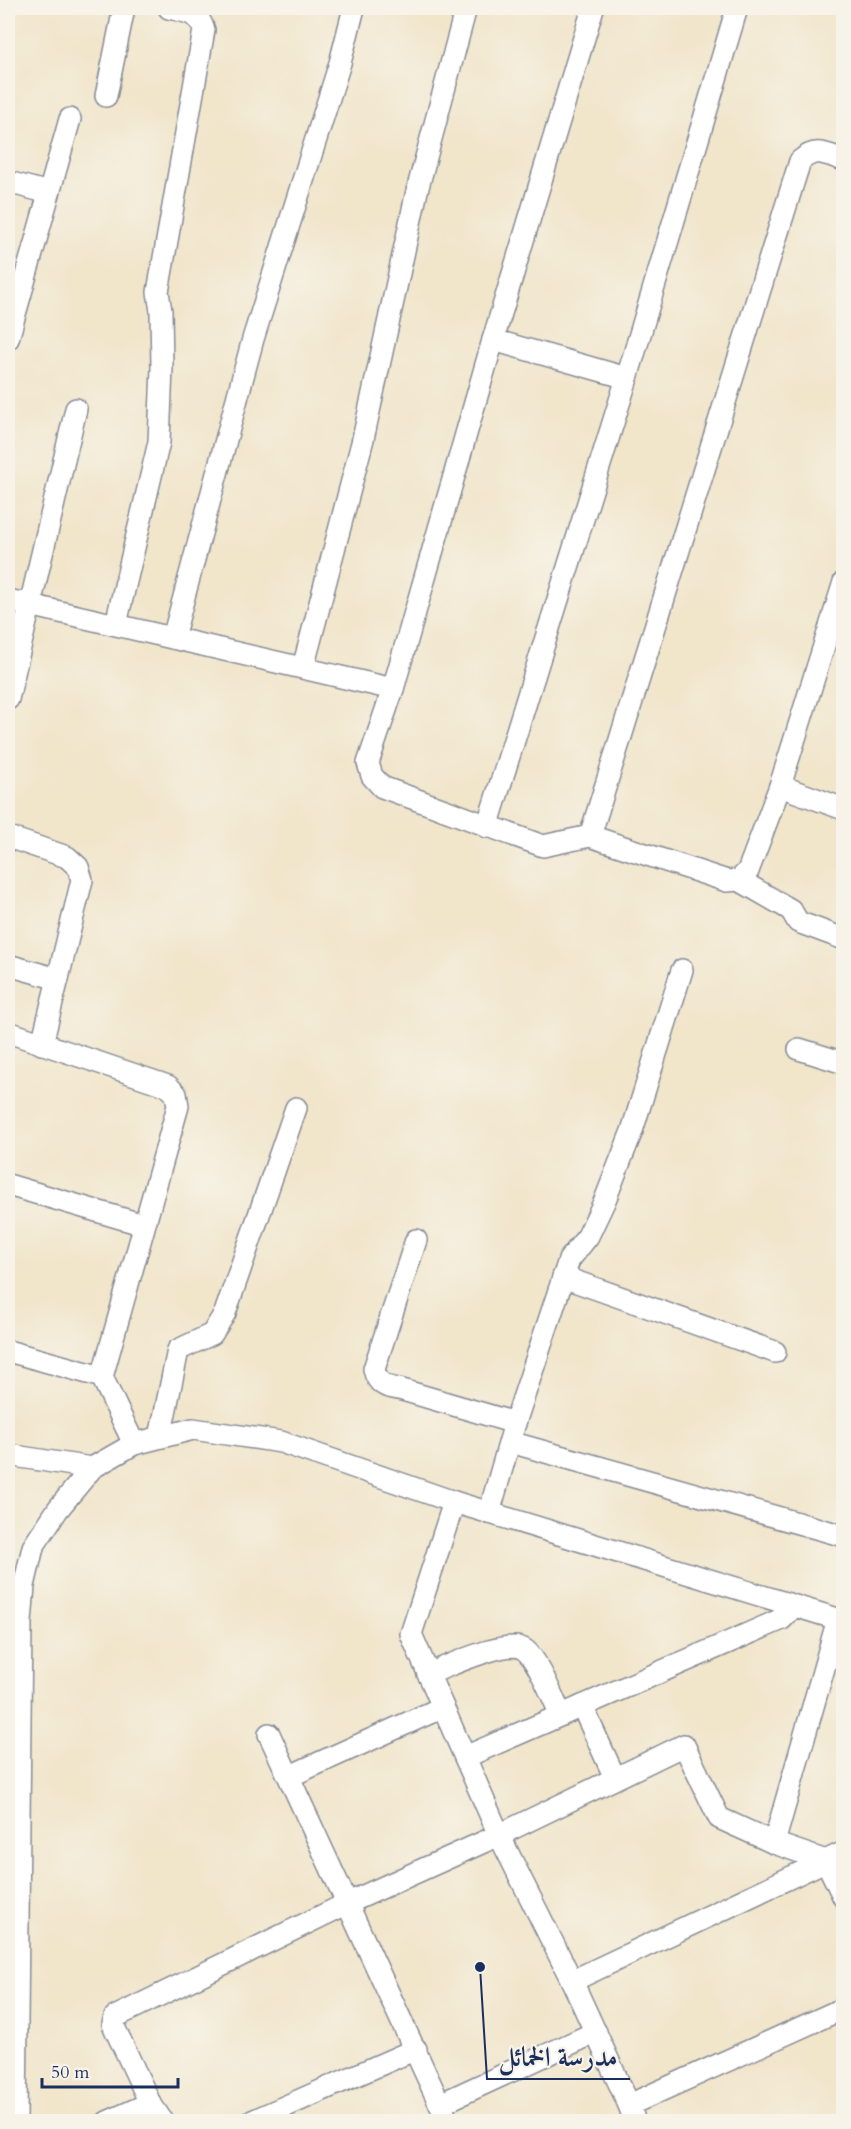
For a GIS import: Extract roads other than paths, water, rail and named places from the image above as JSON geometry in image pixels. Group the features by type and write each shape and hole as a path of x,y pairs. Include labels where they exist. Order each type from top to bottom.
{"street":[{"path":"106,96 124,8"},
{"path":"116,624 159,442 162,368 161,310 158,292 204,30 195,14 169,8"},
{"path":"173,638 253,339 340,63 354,8"},
{"path":"303,668 363,439 417,191 466,8"},
{"path":"593,8 493,340 393,688 368,763 372,777 382,788 543,846 590,836 727,881 739,880 791,910 798,922 843,939"},
{"path":"487,827 627,378 737,8"},
{"path":"8,339 70,119"},
{"path":"590,836 800,161 809,154 820,152 843,160"},
{"path":"8,182 49,193"},
{"path":"493,340 627,378"},
{"path":"8,699 76,409"},
{"path":"739,880 748,871 780,786 843,582"},
{"path":"8,600 393,688"},
{"path":"780,786 843,809"},
{"path":"8,837 68,857 78,867 82,880 42,1044"},
{"path":"8,965 58,979"},
{"path":"489,1513 512,1433 568,1260 588,1236 605,1200 632,1131 682,970"},
{"path":"8,1032 168,1086 176,1094 178,1106 102,1377 134,1444"},
{"path":"799,1049 843,1063"},
{"path":"160,1437 178,1350 212,1334 225,1313 296,1108"},
{"path":"8,1185 144,1226"},
{"path":"416,1240 374,1369 376,1378 386,1387 399,1389 512,1433 843,1536"},
{"path":"563,1277 775,1352"},
{"path":"8,1351 102,1377"},
{"path":"13,2113 14,1711 21,1622 16,1585 33,1547 58,1509 92,1468 134,1444 193,1429 281,1442 454,1502 841,1620 774,1843"},
{"path":"8,1455 92,1468"},
{"path":"454,1502 411,1634 499,1835 572,1981 632,2113 843,2008"},
{"path":"465,1757 782,1619 794,1606"},
{"path":"428,1674 489,1651 512,1645 525,1649 538,1668 561,1715"},
{"path":"582,1706 615,1778"},
{"path":"290,1776 443,1707"},
{"path":"269,1734 444,2113 596,2032"},
{"path":"163,2121 150,2103 113,2024 116,2017 348,1903 499,1835 684,1745 719,1818 774,1843 835,1857"},
{"path":"572,1981 835,1857"},
{"path":"835,1857 843,1898"},
{"path":"250,2121 416,2049"},
{"path":"107,2121 150,2103"}],"place":[{"name":"مدرسة الخمائل","path":"480,1967"}]}
